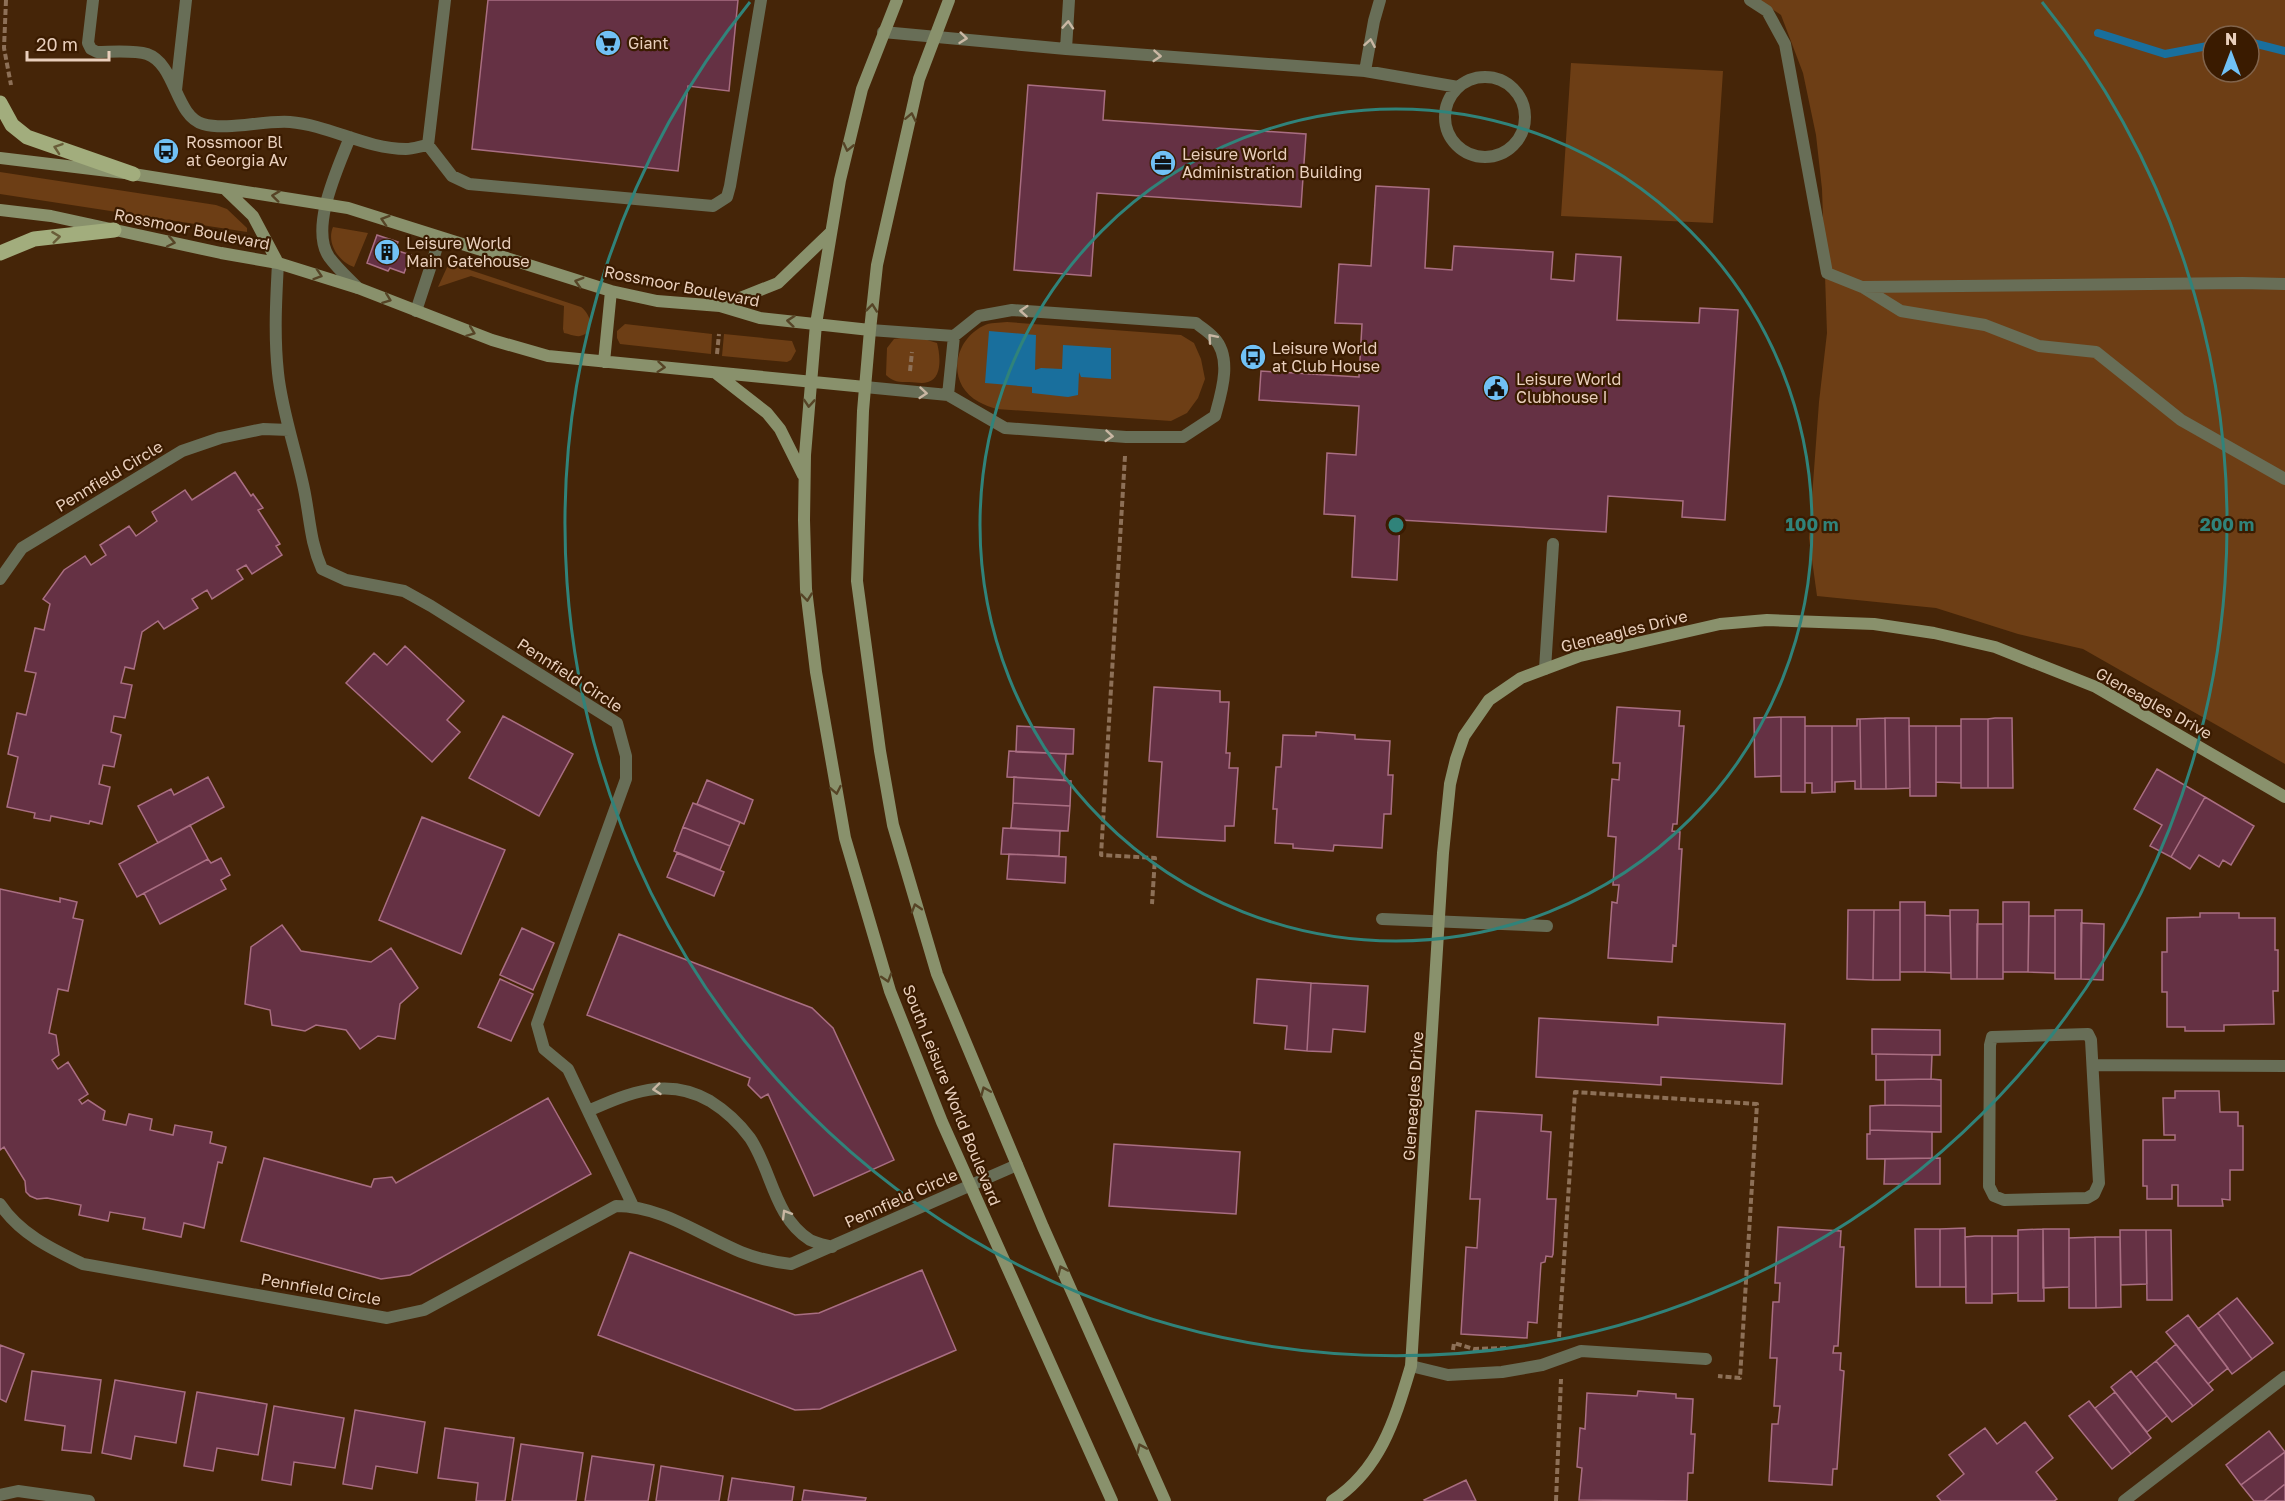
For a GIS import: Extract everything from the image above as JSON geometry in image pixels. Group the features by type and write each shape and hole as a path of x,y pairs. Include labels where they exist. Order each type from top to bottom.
{"main road":[{"path":"0,103 12,125 27,137 133,174"},
{"path":"0,253 34,239 114,230"}],"street":[{"path":"93,0 88,43 91,49 97,52 146,54 159,61 185,108 194,119 203,124 291,122 388,147 408,149 428,145"},
{"path":"176,90 186,0"},
{"path":"445,0 428,145 452,176 469,184 713,206 728,197 761,0"},
{"name":"South Leisure World Boulevard","path":"897,0 862,89 840,180 816,324 810,380 805,479 806,577 816,672 845,838 890,991 919,1067 970,1185 1112,1501"},
{"name":"South Leisure World Boulevard","path":"949,0 919,79 877,265 870,330 865,387 857,581 879,751 893,825 937,974 1017,1165 1165,1501"},
{"path":"1066,49 1069,0"},
{"path":"1365,71 1380,0"},
{"path":"1750,0 1767,11 1785,44 1827,273 1862,287 1901,311 1985,325 2039,346 2096,352 2181,420 2285,479"},
{"path":"884,32 1066,49 1365,71 1458,87 1469,80 1483,76 1497,78 1509,84 1519,94 1525,107 1526,121 1522,134 1514,146 1503,154 1491,158 1472,155 1455,145 1444,122 1449,97 1458,87"},
{"path":"350,137 325,203 322,225 328,256 358,288"},
{"name":"Rossmoor Boulevard","path":"0,158 133,174 226,190 325,203 348,208 611,291 657,301 720,306 760,318 870,330"},
{"path":"226,190 253,216 278,263"},
{"name":"Rossmoor Boulevard","path":"0,210 51,216 278,263 358,288 492,340 549,356 865,387"},
{"path":"720,306 778,283 831,232"},
{"path":"416,311 440,238"},
{"name":"Pennfield Circle","path":"278,263 275,329 278,375 304,489 313,549 322,569 346,580 404,591 618,723 626,756 627,779 537,1024 544,1049 568,1069 633,1206"},
{"path":"1862,287 2242,283 2285,285"},
{"path":"604,362 611,291"},
{"path":"865,387 948,395 1005,428 1126,437 1183,436 1215,416 1224,386 1223,357 1216,339 1196,323 1012,310 979,316 954,336 870,330"},
{"path":"948,395 954,336"},
{"path":"716,373 767,413 780,429 805,479"},
{"name":"Pennfield Circle","path":"0,579 22,548 182,451 220,438 263,429 289,430"},
{"path":"1545,669 1553,544"},
{"name":"Gleneagles Drive","path":"1332,1501 1342,1495 1374,1461 1396,1418 1412,1366 1450,784 1464,736 1490,700 1521,678 1580,656 1720,624 1767,620 1874,624 1934,633 1995,647 2096,687 2285,797"},
{"path":"1382,919 1547,926"},
{"path":"2088,1034 2091,1040 2093,1065 2099,1183 2094,1194 2087,1198 2004,1200 1994,1196 1989,1186 1990,1046 1992,1037 2088,1034"},
{"path":"2093,1065 2285,1066"},
{"name":"Pennfield Circle","path":"588,1111 642,1090 670,1087 699,1095 727,1111 750,1140 790,1222 811,1240 832,1246"},
{"name":"Pennfield Circle","path":"0,1204 5,1212 42,1245 83,1264 387,1318 424,1310 597,1214 616,1206 633,1206 653,1210 741,1252 765,1260 791,1264 1017,1165"},
{"path":"1412,1366 1448,1375 1502,1372 1542,1365 1581,1351 1706,1359"},
{"path":"2124,1501 2285,1377"},
{"path":"0,1495 18,1491 89,1501"}],"path":[{"path":"6,0 4,48 6,67 12,87 6,87"},
{"path":"717,354 719,334"},
{"path":"910,379 912,349"},
{"path":"1126,437 1101,855 1155,858 1152,904"},
{"path":"1551,1339 1560,1336 1575,1092 1757,1104 1740,1378 1708,1375"},
{"path":"1453,1350 1454,1343 1474,1348 1515,1348"},
{"path":"1556,1501 1561,1377"}],"shaded area":[{"path":"1758,0 2285,0 2285,764 2083,649 2018,634 1936,608 1817,596 1809,538 1819,402 1827,333 1822,189 1816,135 1803,73 1781,15"},
{"path":"1571,63 1723,71 1713,223 1561,216"},
{"path":"0,172 216,205 227,209 247,228 247,232 0,194"},
{"path":"333,227 368,233 354,267 343,261 335,251 331,239"},
{"path":"449,263 581,307 589,318 590,327 585,334 578,336 564,333 564,306 471,276 438,287"},
{"path":"1007,322 1181,335 1194,343 1201,359 1205,379 1198,398 1187,413 1171,421 996,409 968,394 961,385 957,363 965,342 973,333 992,323"},
{"path":"625,324 712,334 711,354 620,344 617,331"},
{"path":"724,334 792,341 796,351 791,360 787,362 722,356"},
{"path":"894,339 924,339 937,343 939,365 933,380 923,383 899,382 886,375 887,348"}],"water":[{"path":"989,331 1036,335 1035,370 1062,369 1063,345 1111,348 1111,379 1081,377 1079,372 1078,395 1068,397 1032,393 1032,387 985,383"}],"building":[{"name":"Giant","path":"488,0 738,0 729,91 688,86 678,171 472,149"},
{"name":"Leisure World Administration Building","path":"1028,85 1105,91 1103,120 1306,134 1301,207 1097,193 1091,276 1014,270"},
{"name":"Leisure World Clubhouse I","path":"1376,186 1429,189 1425,268 1452,270 1454,246 1553,252 1551,279 1574,281 1576,254 1621,257 1617,320 1699,323 1700,308 1738,310 1725,520 1682,517 1683,501 1608,496 1606,532 1400,520 1397,580 1352,577 1355,516 1324,514 1327,453 1356,455 1359,406 1259,400 1261,371 1359,377 1362,324 1335,323 1339,264 1371,266"},
{"name":"Leisure World Main Gatehouse","path":"377,235 398,242 395,250 411,255 404,273 390,268 388,271 367,263"},
{"path":"235,472 251,496 253,494 263,508 258,510 280,544 276,546 282,555 252,574 246,565 237,570 243,579 212,599 207,590 192,599 198,608 164,629 158,621 142,632 134,669 125,667 121,683 132,685 125,718 114,716 111,732 121,735 114,767 103,765 99,784 110,787 102,824 90,821 89,824 51,816 50,821 34,818 35,813 7,807 18,757 8,754 17,713 26,715 36,673 25,671 35,628 44,630 50,604 43,599 64,570 85,556 91,565 106,555 100,545 129,526 136,536 157,521 152,512 185,490 192,500"},
{"path":"405,646 464,701 447,720 460,732 432,762 346,683 374,653 387,665"},
{"path":"1154,687 1220,691 1220,702 1229,702 1226,753 1230,753 1229,768 1238,768 1234,826 1225,826 1225,841 1157,837 1162,762 1149,761"},
{"path":"1617,707 1680,711 1679,726 1684,726 1677,824 1673,824 1672,831 1680,832 1679,849 1682,849 1676,946 1673,945 1672,962 1608,958 1612,902 1617,903 1619,885 1613,885 1616,837 1608,836 1612,779 1619,780 1620,763 1613,763"},
{"path":"503,716 573,754 539,816 469,778"},
{"path":"1781,717 1805,717 1805,792 1781,792"},
{"path":"1781,717 1781,776 1755,777 1754,718"},
{"path":"1885,718 1909,718 1910,788 1886,789"},
{"path":"1885,718 1886,789 1861,789 1860,719"},
{"path":"2012,718 2013,788 1988,788 1988,719"},
{"path":"1857,719 1860,719 1861,789 1855,789 1855,781 1835,782 1835,792 1832,792 1832,726 1857,726"},
{"path":"1961,719 1988,719 1988,788 1961,788"},
{"path":"1017,726 1074,729 1073,754 1016,752"},
{"path":"1805,726 1832,726 1832,792 1812,793 1812,783 1805,783"},
{"path":"1909,726 1936,726 1936,796 1910,796"},
{"path":"1936,726 1961,726 1961,783 1936,782"},
{"path":"1316,732 1355,735 1355,739 1390,741 1388,775 1393,775 1391,814 1384,814 1382,848 1334,845 1333,851 1293,848 1293,844 1275,843 1277,809 1273,809 1276,767 1281,767 1283,735 1316,736"},
{"path":"1009,751 1066,754 1064,780 1007,777"},
{"path":"2157,769 2205,797 2171,857 2150,846 2162,825 2134,809"},
{"path":"208,777 224,807 158,843 138,806 171,789 174,795"},
{"path":"1014,777 1071,781 1070,806 1013,803"},
{"path":"707,780 753,800 744,824 697,804"},
{"path":"2205,797 2254,826 2231,865 2223,860 2219,867 2199,855 2190,869 2171,857"},
{"path":"693,803 740,822 730,846 683,827"},
{"path":"1013,803 1070,806 1068,831 1011,828"},
{"path":"422,817 505,850 461,954 379,920"},
{"path":"190,825 208,859 137,897 119,864"},
{"path":"683,827 730,846 720,870 674,851"},
{"path":"1003,828 1060,831 1059,856 1001,854"},
{"path":"677,853 724,872 714,896 667,877"},
{"path":"1009,854 1066,857 1065,883 1007,879"},
{"path":"221,858 230,875 221,880 226,889 160,924 144,893 208,859 211,863"},
{"path":"0,889 60,902 60,898 77,902 73,918 83,920 68,991 58,989 49,1033 56,1035 59,1055 52,1060 58,1069 68,1062 88,1094 79,1100 82,1104 88,1100 105,1111 103,1120 126,1125 129,1114 152,1119 150,1130 173,1135 175,1125 212,1132 210,1143 226,1147 222,1163 218,1162 204,1228 184,1223 181,1237 143,1229 145,1218 110,1212 108,1221 79,1215 81,1205 47,1198 37,1199 26,1192 25,1181 4,1147 0,1150"},
{"path":"1900,902 1925,902 1925,972 1900,972"},
{"path":"2003,902 2029,902 2028,972 2003,972"},
{"path":"1848,910 1874,910 1873,980 1847,979"},
{"path":"1874,910 1900,910 1900,980 1873,980"},
{"path":"1950,910 1978,910 1977,979 1951,979"},
{"path":"2055,910 2082,910 2081,979 2055,979"},
{"path":"2200,913 2239,913 2239,918 2275,918 2278,991 2273,991 2274,1024 2224,1025 2224,1031 2185,1031 2185,1027 2167,1027 2167,992 2162,992 2162,952 2167,952 2167,918 2200,917"},
{"path":"1925,915 1950,916 1951,973 1925,972"},
{"path":"2029,916 2055,916 2055,973 2028,972"},
{"path":"2081,923 2104,924 2103,980 2081,979"},
{"path":"1977,924 2003,924 2003,979 1977,979"},
{"path":"282,925 301,951 371,962 391,948 418,988 400,1004 395,1039 378,1036 360,1049 346,1030 316,1025 305,1031 272,1025 270,1010 245,1004 251,947"},
{"path":"522,928 554,943 533,990 500,975"},
{"path":"619,934 812,1008 833,1028 894,1160 814,1196 768,1094 761,1098 748,1085 750,1078 587,1015"},
{"path":"500,979 533,994 511,1041 478,1027"},
{"path":"1257,979 1311,983 1307,1051 1285,1049 1287,1026 1254,1023"},
{"path":"1311,983 1368,986 1365,1032 1333,1029 1331,1052 1307,1051"},
{"path":"1658,1017 1785,1024 1782,1084 1661,1077 1661,1085 1536,1077 1539,1018 1658,1025"},
{"path":"1872,1029 1940,1030 1940,1055 1872,1054"},
{"path":"1876,1054 1932,1055 1931,1079 1876,1080"},
{"path":"1885,1080 1941,1080 1941,1106 1885,1105"},
{"path":"2175,1091 2219,1091 2220,1112 2238,1112 2238,1126 2243,1126 2243,1170 2230,1170 2230,1200 2222,1199 2223,1206 2178,1206 2178,1185 2172,1185 2172,1199 2147,1199 2147,1186 2143,1186 2143,1140 2175,1140 2175,1135 2164,1135 2163,1098 2175,1098"},
{"path":"548,1098 591,1174 410,1275 381,1279 241,1241 264,1158 371,1187 374,1179 392,1177 396,1183"},
{"path":"1870,1106 1941,1106 1941,1132 1870,1130"},
{"path":"1476,1111 1542,1115 1541,1131 1551,1132 1547,1199 1556,1199 1553,1254 1552,1257 1546,1256 1545,1262 1541,1263 1537,1323 1528,1322 1527,1338 1461,1334 1466,1247 1477,1248 1480,1199 1470,1199"},
{"path":"1870,1130 1932,1132 1932,1158 1867,1159 1867,1134 1870,1134"},
{"path":"1114,1144 1240,1152 1236,1214 1109,1206"},
{"path":"1940,1158 1940,1184 1884,1184 1885,1159"},
{"path":"1778,1227 1841,1231 1840,1247 1844,1247 1838,1346 1834,1346 1833,1353 1841,1353 1840,1370 1844,1371 1837,1469 1833,1469 1832,1485 1769,1481 1772,1424 1778,1424 1780,1406 1774,1406 1777,1358 1770,1358 1773,1302 1779,1302 1780,1283 1775,1283"},
{"path":"1965,1228 1966,1287 1940,1287 1940,1229"},
{"path":"1915,1229 1940,1229 1940,1287 1916,1287"},
{"path":"2043,1229 2069,1229 2069,1287 2043,1288"},
{"path":"2043,1229 2044,1301 2018,1301 2018,1230"},
{"path":"2120,1230 2146,1230 2147,1284 2121,1285"},
{"path":"2146,1230 2171,1230 2172,1300 2147,1300"},
{"path":"1992,1236 1992,1303 1966,1303 1965,1237"},
{"path":"1992,1236 2018,1236 2018,1293 1992,1294"},
{"path":"2095,1237 2120,1237 2121,1307 2096,1308"},
{"path":"2095,1237 2096,1308 2069,1308 2069,1238"},
{"path":"630,1252 795,1315 819,1313 922,1270 956,1350 820,1409 795,1410 598,1335"},
{"path":"2237,1298 2273,1343 2252,1359 2218,1313"},
{"path":"2218,1313 2252,1359 2232,1374 2198,1329"},
{"path":"2188,1315 2228,1368 2208,1384 2166,1332"},
{"path":"2176,1344 2213,1390 2193,1406 2156,1361"},
{"path":"0,1345 24,1354 6,1402 0,1399"},
{"path":"2156,1361 2193,1406 2172,1422 2136,1377"},
{"path":"32,1371 101,1380 91,1453 62,1450 65,1426 25,1420"},
{"path":"2131,1371 2167,1416 2147,1432 2111,1387"},
{"path":"115,1380 185,1392 176,1443 135,1436 131,1459 102,1453"},
{"path":"1638,1391 1676,1394 1676,1398 1693,1399 1691,1434 1695,1434 1693,1473 1688,1473 1687,1501 1579,1500 1582,1468 1577,1467 1580,1428 1585,1429 1587,1393 1637,1396"},
{"path":"197,1392 267,1404 258,1455 217,1448 213,1471 184,1466"},
{"path":"2115,1392 2151,1438 2131,1454 2095,1408"},
{"path":"2089,1401 2131,1454 2112,1469 2069,1416"},
{"path":"274,1406 344,1418 335,1468 294,1462 291,1485 262,1480"},
{"path":"355,1410 425,1422 417,1473 376,1466 372,1489 343,1484"},
{"path":"2025,1422 2053,1458 2036,1472 2057,1499 2054,1501 1941,1501 1937,1496 1964,1474 1949,1455 1985,1428 1997,1444"},
{"path":"445,1428 514,1438 505,1501 476,1501 478,1483 438,1478"},
{"path":"2269,1431 2285,1452 2241,1485 2226,1465"},
{"path":"521,1444 583,1453 576,1501 512,1501"},
{"path":"2285,1452 2285,1484 2264,1501 2254,1501 2241,1485"},
{"path":"592,1456 654,1465 648,1501 585,1501"},
{"path":"661,1466 723,1476 719,1501 656,1501"},
{"path":"732,1478 794,1487 792,1501 728,1501"},
{"path":"1466,1480 1476,1501 1424,1500"},
{"path":"2285,1484 2285,1501 2264,1501"},
{"path":"804,1490 866,1498 865,1501 802,1501"}],"waterway":[{"path":"2098,33 2165,54 2201,47"},
{"path":"2261,45 2285,51"}],"place":[{"name":"Giant","path":"608,43"},
{"name":"Rossmoor Bl at Georgia Av","path":"166,151"},
{"name":"Leisure World Administration Building","path":"1163,163"},
{"name":"Leisure World Main Gatehouse","path":"387,252"},
{"name":"Leisure World at Club House","path":"1253,357"},
{"name":"Leisure World Clubhouse I","path":"1496,388"}]}
